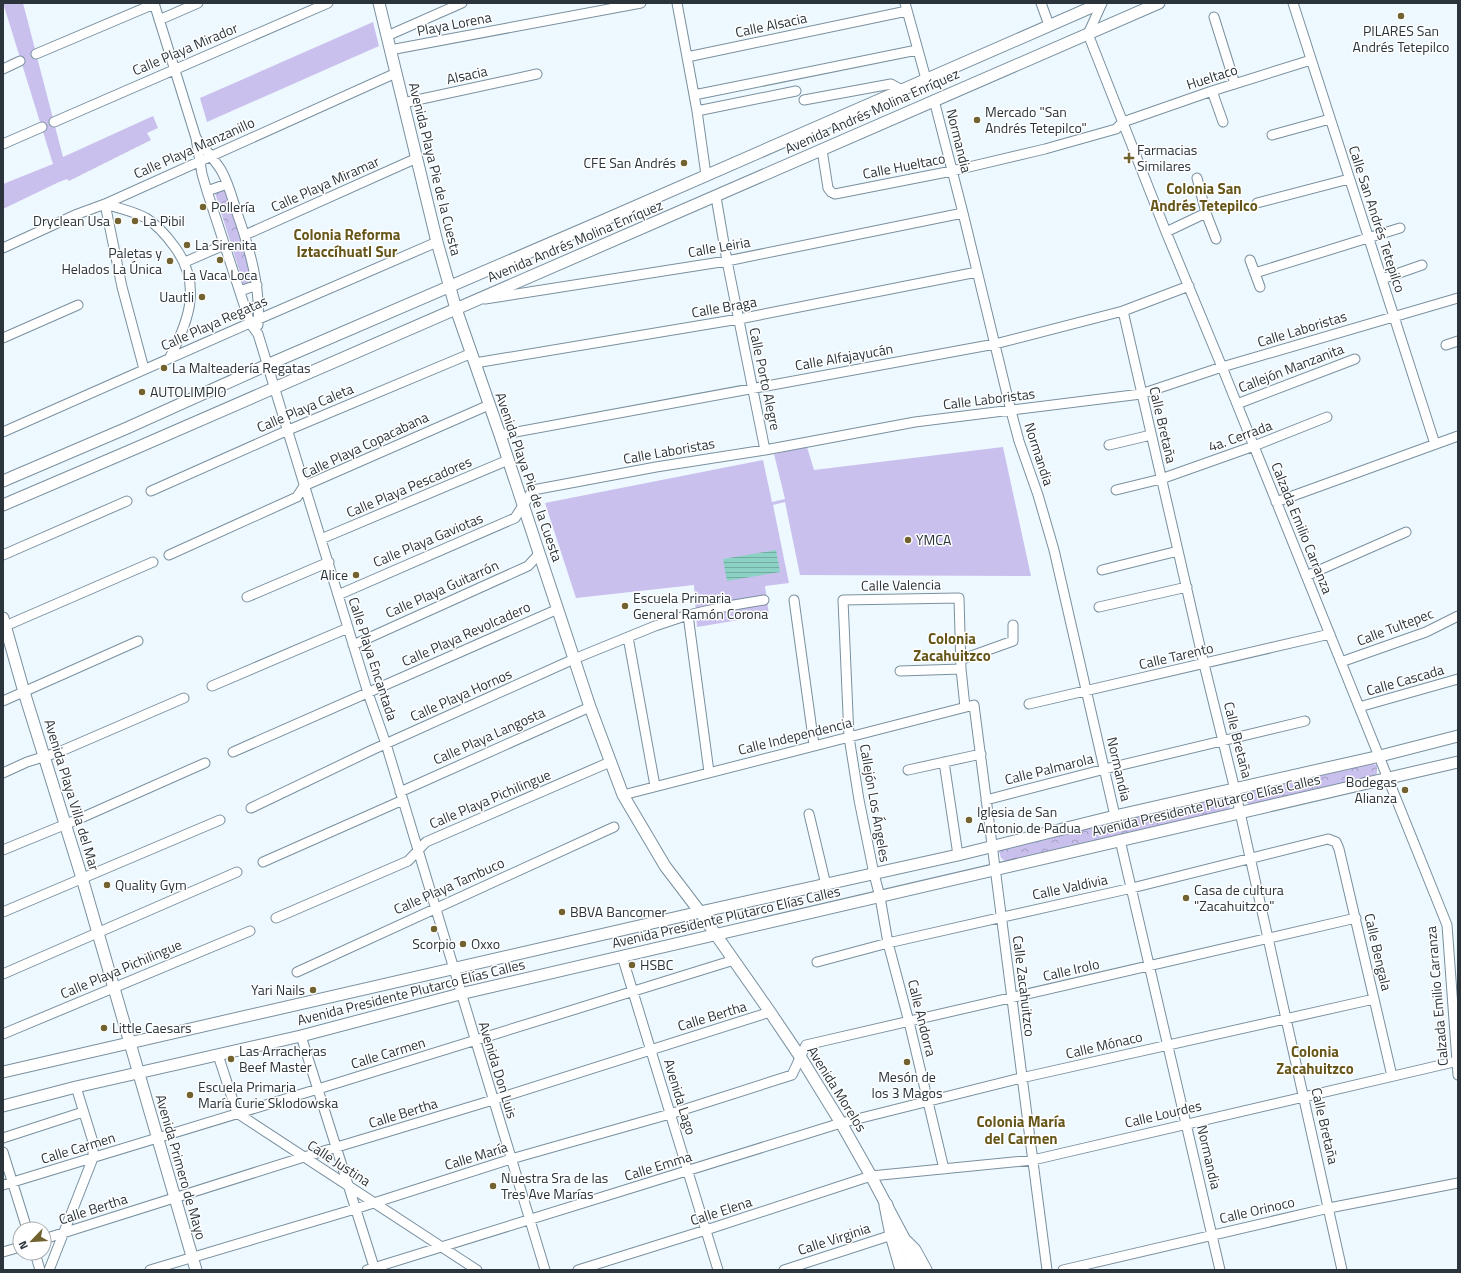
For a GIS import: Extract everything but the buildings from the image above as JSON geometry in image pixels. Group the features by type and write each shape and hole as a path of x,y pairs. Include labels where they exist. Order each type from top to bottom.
{"highway":[{"path":"886,1205 892,1236 902,1270"},
{"path":"906,1242 914,1250 925,1270"}],"main road":[{"name":"Avenida Playa Pie de la Cuesta","path":"379,3 449,286 590,707 624,795 666,866 716,934"},
{"name":"Avenida Andrés Molina Enríquez","path":"3,481 1102,3"},
{"name":"Avenida Andrés Molina Enríquez","path":"3,505 1159,3"},
{"name":"Avenida Playa Villa del Mar","path":"4,624 82,878 130,1043 137,1073"},
{"name":"Avenida Presidente Plutarco Elías Calles","path":"3,1072 289,1005 958,855 1115,816 1235,790 1458,736"},
{"name":"Avenida Presidente Plutarco Elías Calles","path":"3,1106 76,1087 301,1036 460,994 1458,762"},
{"name":"Avenida Morelos","path":"716,934 801,1058 841,1123 906,1242 914,1270"},
{"name":"Avenida Primero de Mayo","path":"137,1073 196,1270"}],"street":[{"path":"36,54 154,3"},
{"name":"Calle Playa Encantada","path":"154,3 196,138 207,191 250,323 258,334 268,365 286,431 368,693 386,744 460,994"},
{"path":"159,20 198,3"},
{"name":"Calle Playa Mirador","path":"54,122 175,68 328,3"},
{"path":"387,36 462,3"},
{"name":"Playa Lorena","path":"390,50 641,3"},
{"path":"677,3 697,111 706,174"},
{"path":"1042,3 1049,25"},
{"path":"1088,34 1102,3"},
{"name":"Calle San Andrés Tetepilco","path":"1293,3 1435,444"},
{"path":"906,7 926,79"},
{"name":"Calle Alsacia","path":"687,57 906,7"},
{"path":"1214,17 1235,84"},
{"name":"Calzada Emilio Carranza","path":"1088,34 1166,232 1380,756 1447,925 1458,1075"},
{"path":"694,95 917,50"},
{"name":"Hueltaco","path":"1123,122 1212,91 1311,60"},
{"path":"3,69 20,61"},
{"name":"Calle Playa Manzanillo","path":"3,248 75,215 105,204 200,162 396,73"},
{"name":"Alsacia","path":"403,103 537,74"},
{"path":"804,100 891,84 902,90"},
{"path":"697,111 796,91"},
{"path":"1212,91 1223,122"},
{"name":"Normandia","path":"934,100 1011,411 1019,441 1038,495 1054,550 1115,816"},
{"path":"1272,135 1330,119"},
{"name":"Calle Hueltaco","path":"822,150 828,188 835,194 952,171 1045,149 1116,129 1123,122"},
{"path":"3,144 42,126"},
{"name":"Calle Playa Encantada","path":"196,138 221,170 245,235 257,285 259,319 258,334"},
{"name":"Calle Playa Miramar","path":"245,235 417,158"},
{"path":"1197,178 1206,213 1216,239"},
{"path":"1257,203 1349,179"},
{"path":"207,191 227,184"},
{"name":"Calle Porto Alegre","path":"716,196 727,261 754,388 765,450"},
{"path":"144,369 122,287 105,204 146,218 157,226 167,236 184,262 191,286 191,303 188,318 170,358"},
{"name":"Calle Leiria","path":"478,300 727,261 963,213"},
{"path":"1166,232 1206,213"},
{"path":"1255,273 1369,239 1400,228"},
{"name":"Calle Playa Regatas","path":"3,432 437,242"},
{"path":"184,262 224,245"},
{"path":"1250,260 1260,287"},
{"path":"1382,279 1422,264"},
{"name":"Calle Braga","path":"474,358 739,319 977,272"},
{"path":"240,292 257,285"},
{"name":"Calle Alfajayucán","path":"500,435 995,344 1123,311 1189,286"},
{"name":"Calle Laboristas","path":"523,505 533,490 656,467 765,450 915,422 1141,394 1222,367 1458,298"},
{"path":"3,338 78,305"},
{"name":"Calle Bretaña","path":"1123,311 1204,664 1224,741 1251,859 1342,1270"},
{"path":"1446,345 1458,341"},
{"name":"Calle Playa Caleta","path":"151,491 286,431 474,358"},
{"name":"Callejón Manzanita","path":"1237,404 1355,359"},
{"name":"Calle Playa Copacabana","path":"169,555 297,497 304,486 489,405"},
{"name":"4a. Cerrada","path":"1116,490 1161,479 1254,446 1327,417"},
{"path":"1109,445 1151,435"},
{"path":"1276,502 1458,436"},
{"name":"Calle Playa Pescadores","path":"321,539 508,460"},
{"path":"3,555 127,501"},
{"name":"Calle Playa Gaviotas","path":"338,595 515,518 523,505"},
{"path":"1306,576 1406,532"},
{"path":"1102,570 1178,551"},
{"name":"Calle Playa Guitarrón","path":"353,645 528,566 539,554"},
{"path":"4,624 153,562"},
{"path":"247,597 328,562"},
{"path":"1099,607 1187,587"},
{"name":"Calle Valencia","path":"843,600 959,598"},
{"name":"Calle Zacahuitzco","path":"959,598 961,664 981,754 1021,1078 1047,1270"},
{"name":"Calle Playa Hornos","path":"251,808 386,744 574,659 655,626 688,615 764,600"},
{"path":"794,600 814,745"},
{"name":"Callejón Los Ángeles","path":"843,600 849,737 859,800 874,874"},
{"name":"Calle Playa Revolcadero","path":"233,752 558,609"},
{"path":"688,615 709,772"},
{"name":"Calle Tultepec","path":"1341,662 1426,632 1458,616"},
{"path":"900,671 961,664 1013,641 1012,625"},
{"path":"212,686 348,628"},
{"name":"Calle Tarento","path":"1029,704 1330,634"},
{"path":"628,638 655,786"},
{"path":"3,701 138,641"},
{"name":"Calle Cascada","path":"1359,707 1458,679"},
{"path":"3,773 27,762 59,752 184,698"},
{"name":"Calle Independencia","path":"624,795 970,706"},
{"name":"Calle Playa Langosta","path":"263,862 590,707"},
{"name":"Calle Palmarola","path":"986,800 1105,769 1305,722"},
{"path":"908,770 981,754"},
{"name":"Calle Playa Pichilingue","path":"276,918 408,861 426,842 610,762"},
{"path":"944,762 958,855"},
{"path":"3,850 205,763"},
{"path":"809,814 826,885"},
{"path":"3,912 220,820"},
{"name":"Calle Playa Tambuco","path":"297,972 614,827"},
{"name":"Normandia","path":"1120,840 1220,1270"},
{"name":"Calle Valdivia","path":"817,962 888,943 1132,888 1328,840"},
{"name":"Calle Bengala","path":"1328,840 1336,842 1339,850 1392,1076"},
{"path":"3,974 237,872"},
{"name":"Calle Andorra","path":"874,874 880,897 888,943 909,1022 944,1169"},
{"name":"Calle Irolo","path":"801,1058 806,1046 1356,918"},
{"name":"Calle Playa Pichilingue","path":"3,1034 250,931"},
{"path":"1449,947 1458,944"},
{"name":"Avenida Lago","path":"622,956 718,1270"},
{"name":"Calle Carmen","path":"3,1185 475,1041 734,960"},
{"name":"Avenida Don Luis","path":"460,994 544,1270"},
{"name":"Calle Mónaco","path":"841,1123 928,1100 1021,1078 1374,999"},
{"name":"Calle Bertha","path":"52,1237 174,1197 493,1100 770,1012"},
{"path":"301,1036 355,1209 372,1269"},
{"path":"218,1055 237,1113"},
{"name":"Calle María","path":"150,1270 355,1209 511,1159 670,1114 792,1075 801,1058"},
{"name":"Calle Lourdes","path":"871,1176 1033,1160 1458,1061"},
{"path":"49,1270 94,1158 93,1142 76,1087"},
{"path":"3,1138 83,1112"},
{"name":"Calle Justina","path":"237,1113 477,1270"},
{"name":"Calle Emma","path":"372,1269 841,1123"},
{"path":"3,1152 24,1221"},
{"name":"Calle Elena","path":"578,1270 871,1176"},
{"name":"Calle Orinoco","path":"1063,1270 1329,1208 1458,1183"},
{"name":"Calle Virginia","path":"784,1270 892,1236"}],"green space":[{"path":"3,3 23,3 63,157 153,116 158,128 147,133 151,140 69,181 67,179 59,182 3,209 3,184 53,164"},
{"path":"373,22 379,46 207,122 200,98"},
{"path":"220,188 225,188 256,283 246,292 215,193"},
{"name":"YMCA","path":"807,447 814,470 1003,447 1031,576 800,575 785,502 773,505 789,583 765,586 769,615 697,627 694,585 576,598 545,503 763,460 772,502 785,499 774,454"},
{"path":"1368,763 1377,765 1377,773 1375,776 1366,779 1254,805 1248,804 1244,797 1249,791"},
{"path":"1225,796 1229,798 1231,806 1227,810 1005,861 1001,858 999,851 1008,847"}],"shaded area":[{"path":"776,550 780,572 727,581 723,559"}],"place":[{"name":"PILARES San Andrés Tetepilco","path":"1401,16"},
{"name":"Mercado \"San Andrés Tetepilco\"","path":"977,120"},
{"name":"Farmacias Similares","path":"1129,158"},
{"name":"CFE San Andrés","path":"684,163"},
{"name":"Pollería","path":"203,207"},
{"name":"Dryclean Usa","path":"118,221"},
{"name":"La Pibil","path":"135,221"},
{"name":"La Sirenita","path":"187,245"},
{"name":"La Vaca Loca","path":"220,260"},
{"name":"Paletas y Helados La Única","path":"170,261"},
{"name":"Uautli","path":"202,297"},
{"name":"La Malteadería Regatas","path":"164,368"},
{"name":"AUTOLIMPIO","path":"142,392"},
{"name":"YMCA","path":"908,540"},
{"name":"Alice","path":"356,575"},
{"name":"Escuela Primaria General Ramón Corona","path":"625,606"},
{"name":"Bodegas Alianza","path":"1405,790"},
{"name":"Iglesia de San Antonio de Padua","path":"969,820"},
{"name":"Quality Gym","path":"107,885"},
{"name":"Casa de cultura \"Zacahuitzco\"","path":"1186,898"},
{"name":"BBVA Bancomer","path":"562,912"},
{"name":"Scorpio","path":"434,929"},
{"name":"Oxxo","path":"463,944"},
{"name":"HSBC","path":"632,965"},
{"name":"Yari Nails","path":"313,990"},
{"name":"Little Caesars","path":"104,1028"},
{"name":"Las Arracheras Beef Master","path":"231,1059"},
{"name":"Mesón de los 3 Magos","path":"907,1062"},
{"name":"Escuela Primaria María Curie Sklodowska","path":"190,1095"},
{"name":"Nuestra Sra de las Tres Ave Marías","path":"493,1186"}],"district":[{"name":"Colonia San Andrés Tetepilco","path":"1204,198"},
{"name":"Colonia Reforma Iztaccíhuatl Sur","path":"347,244"},
{"name":"Colonia Zacahuitzco","path":"952,648"},
{"name":"Colonia Zacahuitzco","path":"1315,1060"},
{"name":"Colonia María del Carmen","path":"1021,1130"}]}
